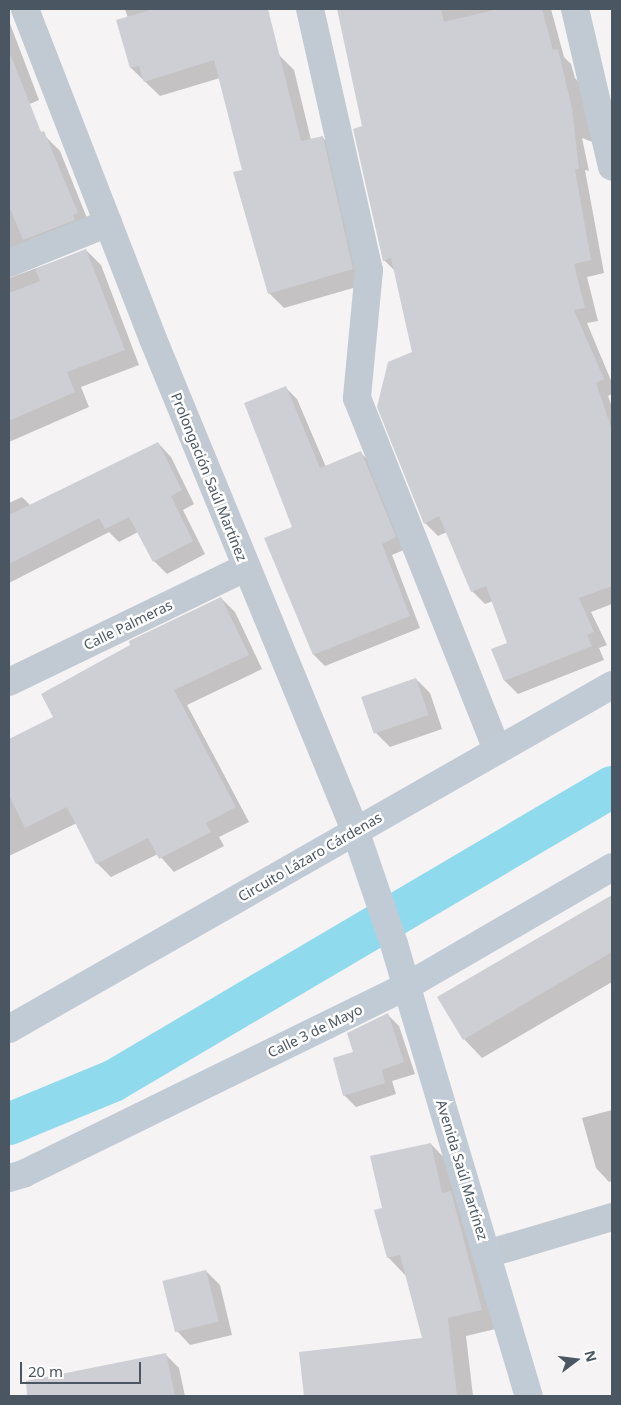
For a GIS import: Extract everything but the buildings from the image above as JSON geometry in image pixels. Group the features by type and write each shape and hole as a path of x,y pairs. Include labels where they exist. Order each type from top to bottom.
{"street":[{"name":"Prolongación Saúl Martínez","path":"25,9 246,567 355,830 394,944"},
{"path":"310,9 369,270 356,398 497,750"},
{"path":"575,9 612,167"},
{"path":"9,263 108,222"},
{"name":"Calle Palmeras","path":"9,682 246,567"},
{"name":"Circuito Lázaro Cárdenas","path":"9,1029 612,685"},
{"name":"Calle 3 de Mayo","path":"9,1178 23,1174 407,986 612,867"},
{"name":"Avenida Saúl Martínez","path":"394,944 529,1396"},
{"path":"487,1254 612,1217"}],"waterway":[{"path":"9,1124 113,1081 612,787"}]}
